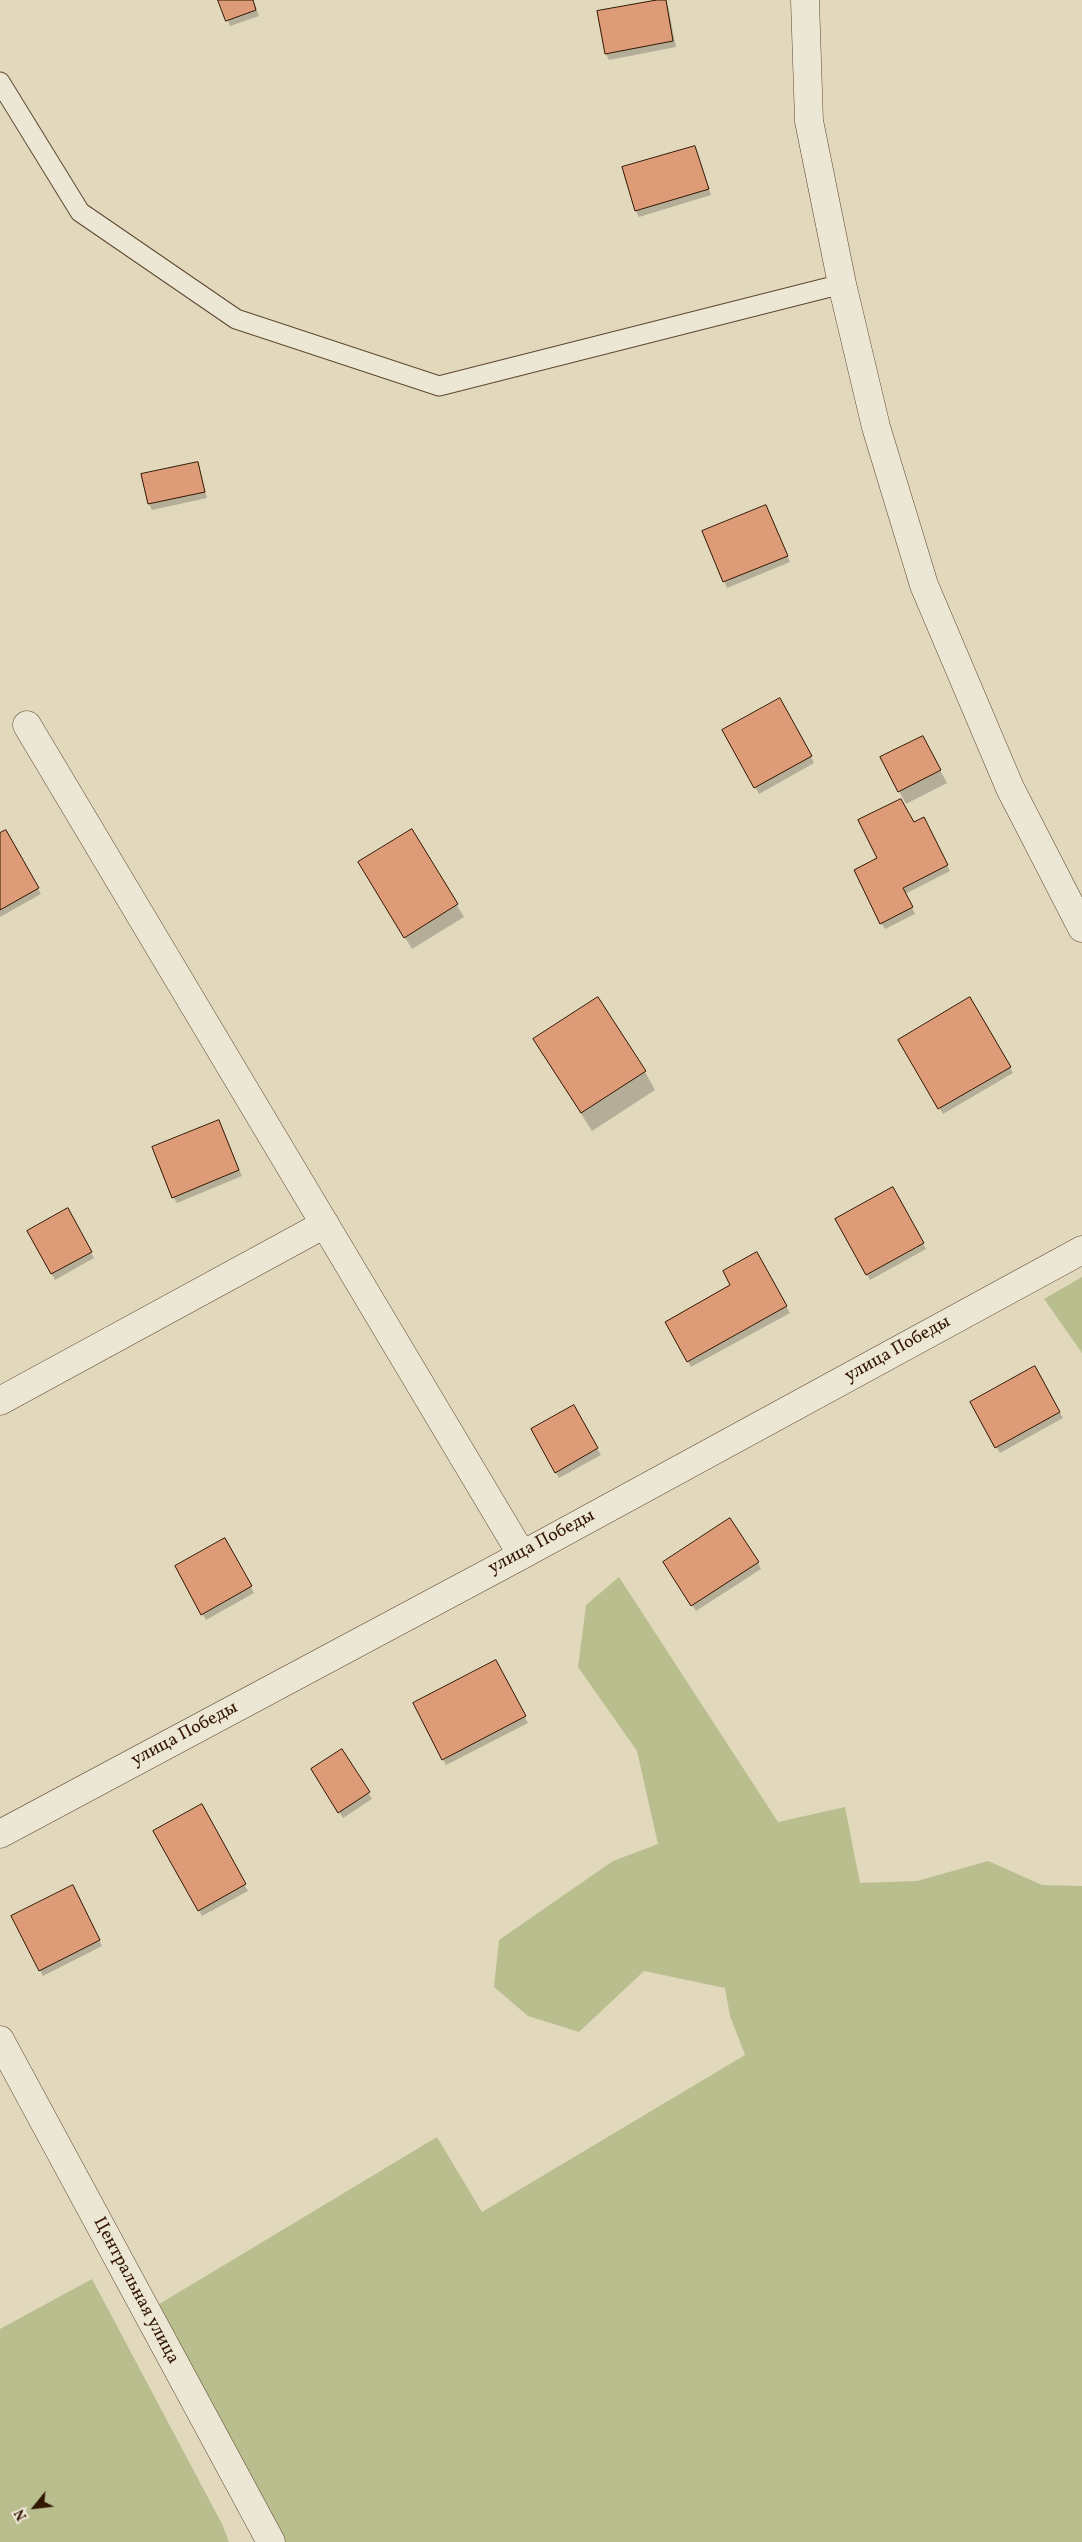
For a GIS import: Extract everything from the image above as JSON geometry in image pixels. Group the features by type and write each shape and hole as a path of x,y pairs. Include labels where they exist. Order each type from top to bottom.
{"street":[{"path":"805,0 809,121 842,284 876,427 924,586 1010,788 1082,928"},
{"path":"27,725 522,1555"},
{"path":"0,1401 325,1224"},
{"name":"улица Победы","path":"0,1834 522,1555 1082,1250"},
{"name":"Центральная улица","path":"0,2040 271,2542"}],"lane":[{"path":"0,82 80,212 236,319 439,386 842,284"}],"green space":[{"path":"1082,1277 1082,1353 1044,1299"},
{"path":"619,1577 778,1822 845,1807 860,1883 917,1881 988,1861 1042,1885 1082,1886 1082,2542 279,2542 151,2309 437,2137 482,2212 745,2055 730,2016 725,1988 644,1971 579,2032 528,2016 494,1987 499,1940 613,1861 658,1844 637,1751 578,1667 586,1605"},
{"path":"92,2279 222,2524 229,2542 0,2542 0,2329"}],"building":[{"path":"218,0 253,0 256,10 226,21"},
{"path":"666,0 673,41 605,54 597,11"},
{"path":"695,146 709,189 635,211 622,167"},
{"path":"198,462 205,492 148,504 141,474"},
{"path":"766,505 788,556 723,582 702,531"},
{"path":"780,698 812,756 754,788 722,730"},
{"path":"923,736 941,770 898,792 880,757"},
{"path":"901,799 914,822 924,817 948,865 903,888 913,907 880,924 854,870 877,858 858,820"},
{"path":"412,829 458,904 404,938 358,862"},
{"path":"6,830 39,888 0,910 0,833"},
{"path":"598,997 646,1071 581,1113 533,1039"},
{"path":"970,997 1011,1067 938,1109 898,1040"},
{"path":"219,1120 239,1170 172,1198 152,1147"},
{"path":"893,1187 924,1243 866,1275 835,1219"},
{"path":"68,1208 92,1252 51,1274 27,1231"},
{"path":"757,1252 787,1306 687,1362 665,1322 730,1285 723,1271"},
{"path":"1035,1366 1060,1412 995,1448 970,1402"},
{"path":"574,1405 598,1448 555,1473 531,1429"},
{"path":"730,1518 759,1562 691,1606 663,1562"},
{"path":"225,1538 252,1586 201,1615 175,1566"},
{"path":"496,1660 526,1716 442,1760 413,1703"},
{"path":"342,1749 370,1792 338,1813 311,1769"},
{"path":"202,1804 246,1884 198,1911 153,1831"},
{"path":"73,1885 100,1940 39,1971 11,1916"}]}
